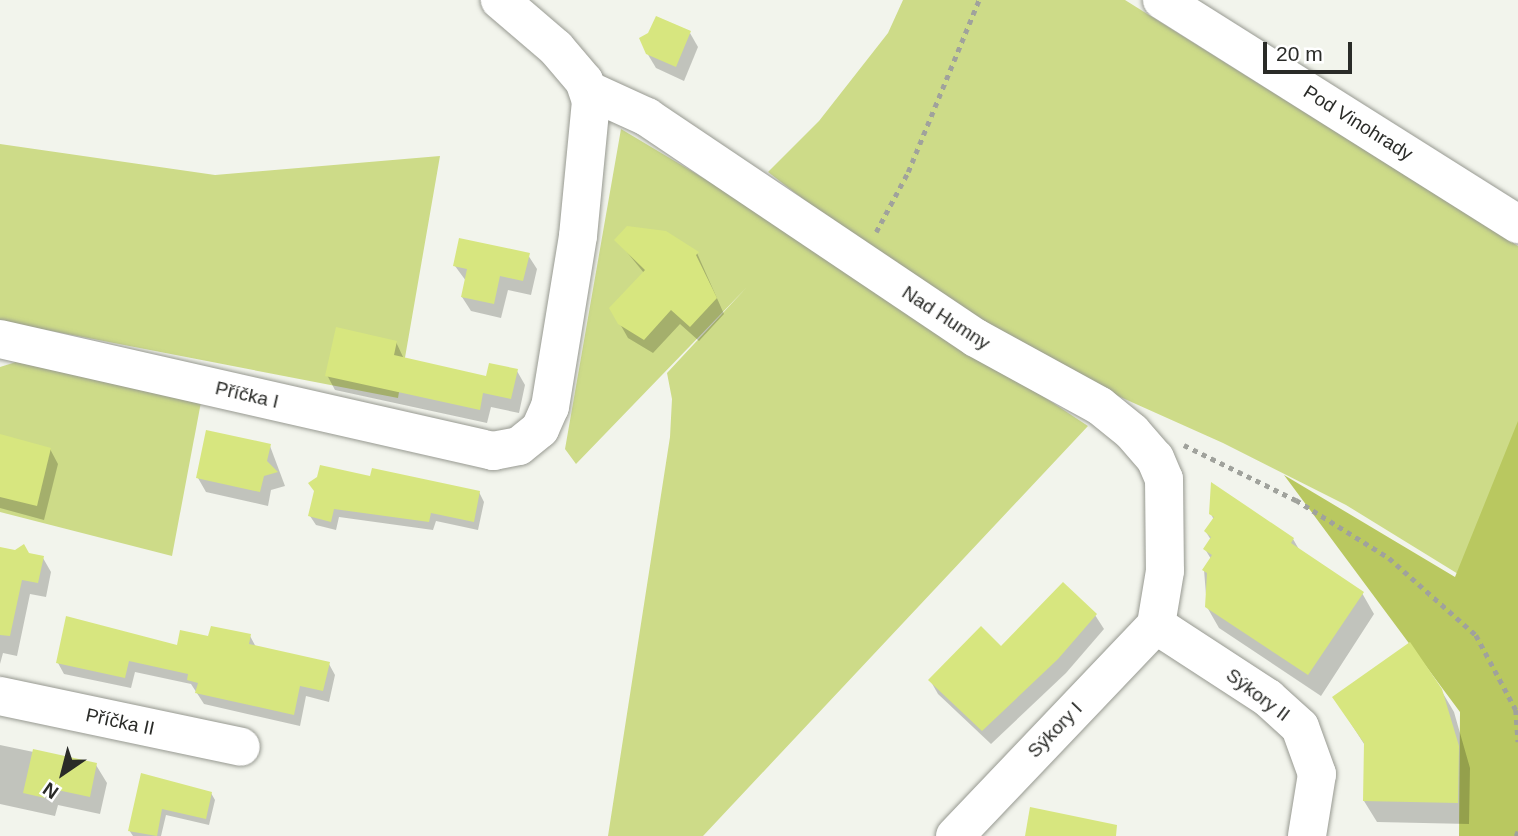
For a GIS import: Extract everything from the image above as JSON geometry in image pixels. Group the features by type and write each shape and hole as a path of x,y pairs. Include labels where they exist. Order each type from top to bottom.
{"street":[{"name":"Nad Humny","path":"500,0 556,48 590,91 647,117 976,338 1100,406 1132,432 1154,458 1164,479 1165,571 1156,625"},
{"name":"Pod Vinohrady","path":"1162,0 1518,224"},
{"name":"Příčka I","path":"0,340 493,451 519,446 540,429 550,407 578,236 590,91"},
{"name":"Sýkory I","path":"955,836 1156,625"},
{"name":"Sýkory II","path":"1156,625 1268,698 1300,727 1317,774 1307,836"},
{"name":"Příčka II","path":"0,696 241,747"}],"path":[{"path":"856,257 881,223 908,172 979,0"},
{"path":"1132,432 1198,448 1296,500 1389,558 1476,635 1517,710 1518,742"}],"green space":[{"path":"903,0 1125,0 1518,246 1518,429 1463,577 1346,505 1223,443 1051,366 872,252 768,172 819,121 888,33"},
{"path":"621,129 797,234 1088,426 703,836 608,836 670,437 672,399 667,373 747,287 576,464 565,449"},
{"path":"0,144 215,175 440,156 398,398 0,321"},
{"path":"16,362 201,402 172,556 0,512 0,367"},
{"path":"1518,421 1518,836 1459,836 1460,712 1284,475 1455,577"}],"building":[{"path":"656,16 691,31 676,67 646,54 639,38 648,33"},
{"path":"627,226 666,231 699,252 696,255 717,298 690,327 671,310 644,340 618,324 609,308 645,270 614,240"},
{"path":"459,238 530,253 523,281 500,276 494,304 461,297 467,269 453,266"},
{"path":"336,327 397,341 394,355 486,376 489,363 518,369 511,399 483,393 480,410 325,376"},
{"path":"206,430 271,444 267,461 278,472 264,476 260,492 196,478"},
{"path":"0,434 51,448 37,506 0,497"},
{"path":"320,465 370,476 372,468 480,491 474,522 431,513 429,522 334,509 331,522 308,516 314,491 308,483 317,477"},
{"path":"1211,482 1294,538 1291,543 1364,592 1308,675 1205,607 1207,573 1202,570 1212,555 1203,549 1211,537 1204,531 1214,517 1209,514"},
{"path":"24,544 29,553 44,556 38,583 22,580 10,636 0,635 0,547 15,550"},
{"path":"1063,582 1097,614 1058,659 982,731 928,680 981,626 1001,646"},
{"path":"66,616 177,645 180,630 208,636 211,626 251,634 249,644 330,662 323,691 300,686 294,715 195,693 198,683 187,680 188,674 129,661 125,678 56,663"},
{"path":"1410,642 1442,689 1459,746 1458,803 1363,801 1364,743 1332,697"},
{"path":"33,749 97,763 90,797 48,788 45,798 23,793"},
{"path":"141,773 212,792 206,819 162,809 157,836 128,831"},
{"path":"1030,807 1117,825 1116,836 1025,836"}]}
